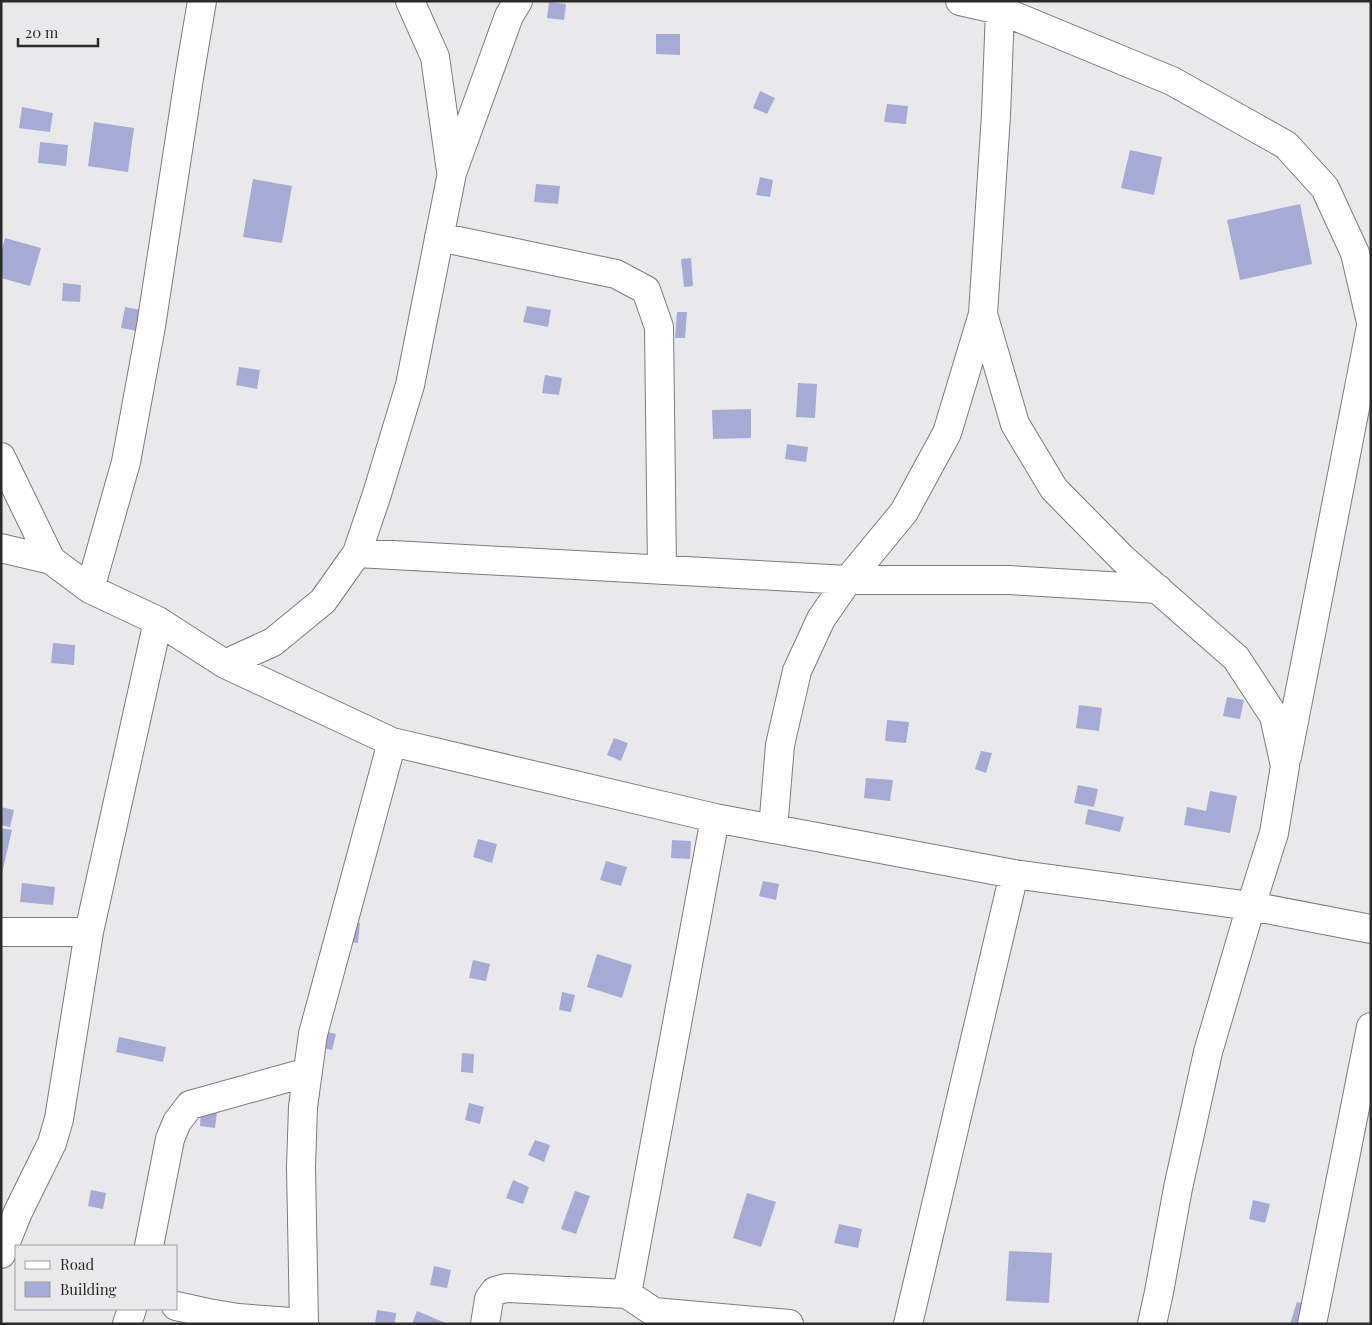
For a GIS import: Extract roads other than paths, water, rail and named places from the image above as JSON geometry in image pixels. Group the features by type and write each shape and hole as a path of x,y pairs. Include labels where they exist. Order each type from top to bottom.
{"street":[{"path":"90,589 126,462 151,326 202,1"},
{"path":"410,1 435,57 452,173"},
{"path":"225,664 273,642 323,601 357,553 410,385 452,173 509,16 518,1"},
{"path":"960,1 1000,6 1172,81 1286,145 1325,188 1355,253 1371,322"},
{"path":"773,829 780,745 797,671 821,619 848,580 904,512 947,433 983,314 996,115 1000,6"},
{"path":"439,237 616,274 646,290 659,328 662,570"},
{"path":"983,314 1015,424 1054,489 1123,559 1236,658 1274,716 1285,766"},
{"path":"1152,1324 1180,1178 1208,1052 1274,833 1285,766 1371,326"},
{"path":"1359,388 1371,421"},
{"path":"1,457 51,560"},
{"path":"1,548 51,560 90,589 158,621 225,664 392,742 715,818 1014,874 1251,906 1371,930"},
{"path":"357,553 848,580 1009,580 1158,589"},
{"path":"1,1254 10,1209 52,1144 59,1119 89,932 158,621"},
{"path":"178,1306 238,1318 304,1323 301,1167 303,1107 313,1034 392,742"},
{"path":"627,1294 715,818"},
{"path":"908,1324 1014,874"},
{"path":"1,932 89,932"},
{"path":"1312,1324 1371,1027"},
{"path":"149,1245 170,1139 177,1122 190,1105 308,1072"},
{"path":"485,1324 489,1299 495,1291 506,1288 627,1294 653,1318 789,1324"},
{"path":"127,1324 132,1310"}]}
